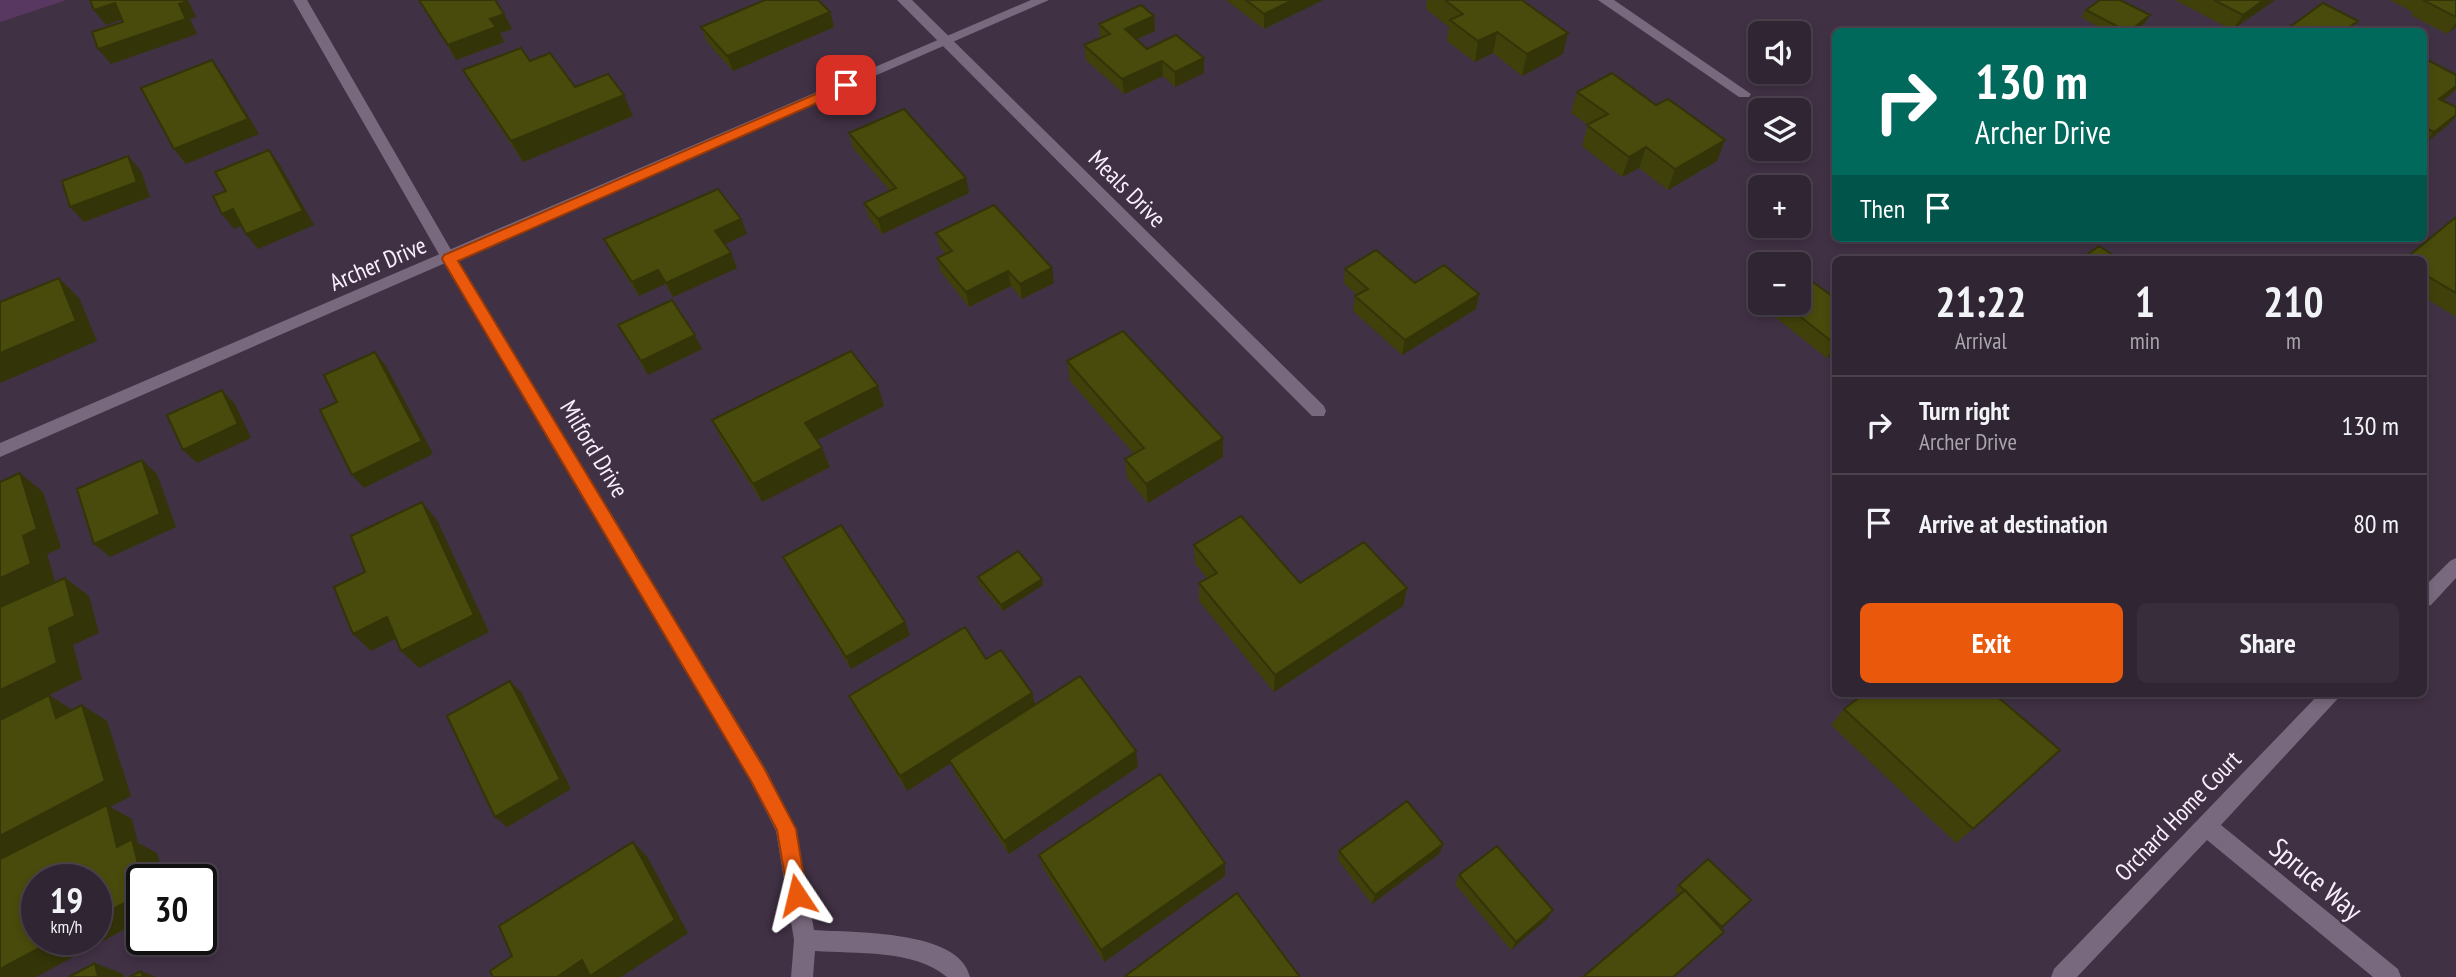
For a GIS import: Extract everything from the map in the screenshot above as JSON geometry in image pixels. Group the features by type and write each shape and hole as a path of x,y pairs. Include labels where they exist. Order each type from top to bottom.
{"street":[{"name":"Milford Drive","path":"300,0 449,259 758,775 786,829 805,940 802,977"},
{"name":"Meals Drive","path":"904,0 1318,411"},
{"name":"Archer Drive","path":"0,450 449,259 1042,0"},
{"path":"1605,0 1744,94"},
{"path":"2427,597 2456,566"},
{"name":"Orchard Home Court","path":"2062,977 2329,697"},
{"name":"Spruce Way","path":"2206,825 2390,977"},
{"path":"805,940 892,946 939,956 958,972 959,977"}],"shaded area":[{"path":"0,0 66,0 0,22"}],"building":[{"path":"90,0 184,0 185,2 179,4 186,19 98,49 92,32 123,22 115,3 94,10"},
{"path":"419,0 495,0 504,14 490,19 496,27 448,45"},
{"path":"765,0 818,0 830,12 727,56 701,27"},
{"path":"1246,0 1293,0 1264,14"},
{"path":"1445,0 1522,0 1568,33 1527,54 1497,32 1478,41 1450,20 1463,14"},
{"path":"2100,0 2120,0 2150,15 2133,28 2120,28 2086,10"},
{"path":"2214,0 2264,0 2243,15"},
{"path":"2423,0 2456,0 2456,17"},
{"path":"2323,3 2358,21 2351,26 2355,28 2289,28"},
{"path":"1141,5 1154,16 1125,29 1147,49 1176,35 1204,58 1175,72 1162,61 1122,79 1084,45 1110,34 1099,24"},
{"path":"521,48 530,61 550,53 575,87 608,74 624,95 511,141 463,70"},
{"path":"212,60 248,119 174,149 141,88"},
{"path":"2427,60 2456,75 2456,86 2439,99 2456,107 2456,115 2434,132 2427,128"},
{"path":"1612,73 1656,105 1668,99 1725,140 1675,169 1646,147 1629,157 1587,125 1608,114 1577,92"},
{"path":"904,109 966,178 878,219 864,203 896,188 849,133"},
{"path":"269,150 303,211 246,234 233,209 222,214 213,196 226,191 215,172"},
{"path":"128,156 137,182 70,207 62,181"},
{"path":"718,189 741,219 715,231 731,253 666,283 658,270 632,282 604,239"},
{"path":"994,205 1052,268 1020,284 1008,271 966,292 937,258 952,251 936,233"},
{"path":"2456,217 2456,293 2427,276 2427,256 2409,256"},
{"path":"2099,246 2114,256 2085,256"},
{"path":"1376,250 1415,283 1444,265 1479,294 1405,340 1355,296 1368,289 1345,269"},
{"path":"59,278 76,321 0,353 0,302"},
{"path":"1811,281 1832,296 1832,342 1798,315 1811,315"},
{"path":"672,300 695,335 641,361 618,325"},
{"path":"1123,331 1223,438 1146,484 1125,459 1144,448 1067,361"},
{"path":"851,351 878,386 805,423 822,448 753,484 712,420"},
{"path":"375,352 422,441 352,475 320,410 337,402 324,375"},
{"path":"222,390 238,424 183,450 167,415"},
{"path":"142,460 160,514 94,544 77,489"},
{"path":"20,473 37,529 23,536 31,564 0,578 0,482"},
{"path":"422,502 474,615 401,651 387,617 353,634 334,587 365,572 351,536"},
{"path":"1241,516 1300,583 1364,542 1407,588 1275,675 1199,583 1217,573 1194,545"},
{"path":"841,525 905,622 846,657 783,557"},
{"path":"1018,551 1042,579 1001,605 978,577"},
{"path":"65,578 75,616 49,628 57,663 0,690 0,607"},
{"path":"965,627 986,659 1001,650 1032,693 900,776 849,696"},
{"path":"1080,676 1136,751 1004,841 949,760"},
{"path":"510,681 560,779 495,817 447,716"},
{"path":"49,695 56,718 82,705 105,781 0,836 0,720"},
{"path":"1860,697 1998,697 2060,750 1973,829 1844,709"},
{"path":"1160,774 1225,863 1101,950 1039,855"},
{"path":"1407,801 1443,844 1375,895 1339,851"},
{"path":"107,805 117,847 132,839 138,864 126,864 126,902 112,910 112,864 21,864 21,955 27,955 0,969 0,859"},
{"path":"633,842 675,920 590,976 582,960 557,977 493,977 490,971 512,956 499,926"},
{"path":"1497,846 1553,910 1516,942 1459,875"},
{"path":"1708,859 1751,900 1722,927 1679,885"},
{"path":"1685,890 1724,932 1673,977 1583,977"},
{"path":"1237,893 1300,977 1124,977"},
{"path":"95,963 98,977 69,977"},
{"path":"141,971 143,977 130,977"}],"route":[{"path":"797,895 786,829 758,775 449,259 846,85"}]}
